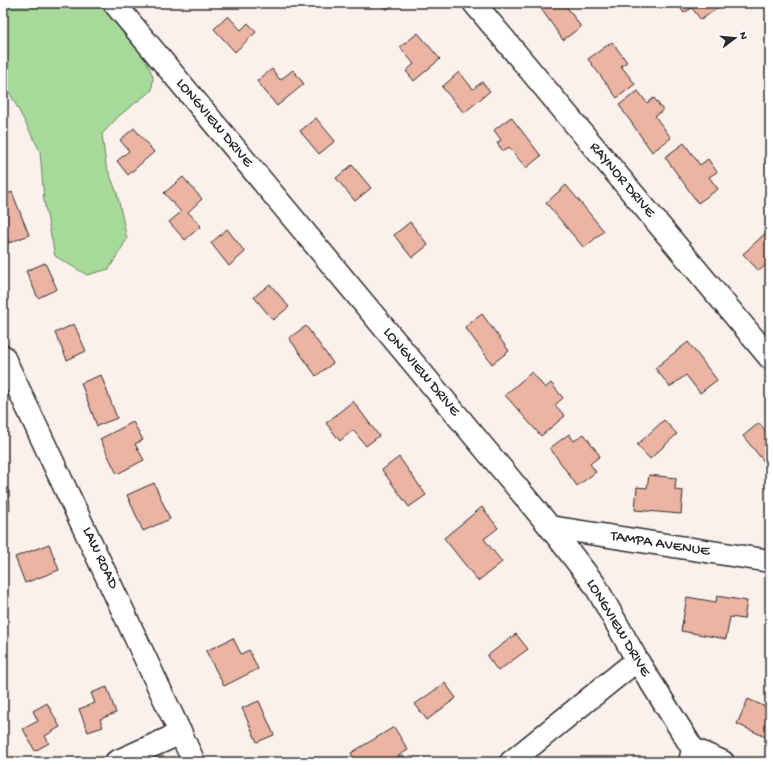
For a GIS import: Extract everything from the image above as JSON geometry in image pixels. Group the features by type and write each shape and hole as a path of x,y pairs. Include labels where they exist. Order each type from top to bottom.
{"street":[{"name":"LONGVIEW DRIVE","path":"114,3 550,527 595,585 692,756"},
{"name":"RAYNOR DRIVE","path":"474,3 770,358"},
{"name":"LAW ROAD","path":"3,356 194,762"},
{"name":"TAMPA AVENUE","path":"550,527 770,561"},
{"path":"511,762 637,660"},
{"path":"116,762 180,733"},
{"path":"692,756 723,762"}],"green space":[{"path":"3,3 102,3 141,50 153,76 152,90 120,115 102,134 106,165 117,193 127,239 109,269 87,275 55,256 44,201 40,151 3,80"}],"building":[{"path":"380,3 394,3 386,10"},
{"path":"537,3 564,3 581,27 563,40"},
{"path":"677,3 718,3 720,6 701,20 692,8 684,13"},
{"path":"228,16 241,30 248,23 256,32 235,52 214,29"},
{"path":"418,33 440,59 414,81 406,71 414,64 400,47"},
{"path":"612,42 627,62 621,66 635,84 617,98 588,59"},
{"path":"272,69 280,80 293,70 304,84 277,106 257,81"},
{"path":"459,72 473,89 482,82 490,91 464,113 442,87"},
{"path":"638,91 647,103 654,98 663,110 655,116 671,138 652,152 619,105"},
{"path":"511,117 541,156 526,168 509,147 503,151 497,143 501,140 494,130"},
{"path":"316,118 335,141 319,154 300,131"},
{"path":"134,128 154,152 128,175 117,161 129,151 120,140"},
{"path":"684,143 700,165 708,159 717,172 709,177 718,189 698,203 665,157"},
{"path":"352,165 371,188 355,201 336,178"},
{"path":"183,177 202,199 188,212 201,226 185,240 169,222 181,212 164,193"},
{"path":"566,185 604,231 584,248 546,203"},
{"path":"12,192 29,235 9,243 3,227 3,196"},
{"path":"410,222 428,245 412,258 394,235"},
{"path":"227,229 245,252 229,266 211,243"},
{"path":"770,229 770,261 759,271 743,254"},
{"path":"45,263 57,289 38,298 26,271"},
{"path":"270,284 289,307 273,320 254,297"},
{"path":"482,314 509,351 492,364 465,327"},
{"path":"74,324 86,351 67,360 55,333"},
{"path":"306,326 333,363 316,376 289,338"},
{"path":"688,342 717,380 700,393 686,375 670,387 655,368"},
{"path":"532,372 545,388 551,383 563,398 555,405 565,416 541,436 505,395"},
{"path":"101,375 117,418 97,426 81,383"},
{"path":"353,401 379,436 366,446 353,430 340,441 326,423"},
{"path":"664,420 677,434 650,459 637,445"},
{"path":"133,422 143,440 135,444 144,460 117,474 100,439"},
{"path":"759,423 770,436 770,469 743,436"},
{"path":"569,434 574,441 584,434 600,456 590,464 596,472 577,486 550,448"},
{"path":"399,457 426,495 409,507 382,470"},
{"path":"649,475 676,478 675,490 683,491 681,514 635,510 637,487 647,488"},
{"path":"154,483 170,519 143,531 127,495"},
{"path":"3,491 9,491 10,510 3,510"},
{"path":"482,507 498,528 484,539 502,562 478,581 444,538"},
{"path":"49,544 59,570 25,583 15,557"},
{"path":"717,596 747,601 744,619 730,617 726,639 681,631 687,597 716,602"},
{"path":"516,634 528,649 498,671 487,656"},
{"path":"233,638 241,654 249,650 258,669 224,686 206,651"},
{"path":"445,683 456,698 427,720 415,704"},
{"path":"107,687 116,713 100,719 103,727 88,732 79,709 95,703 91,693"},
{"path":"748,699 770,709 770,739 737,724"},
{"path":"259,701 274,735 257,742 242,708"},
{"path":"47,703 60,727 45,736 49,743 35,751 23,729 38,721 33,711"},
{"path":"394,727 408,750 389,762 356,762 351,753"},
{"path":"3,742 8,750 3,753"}]}
